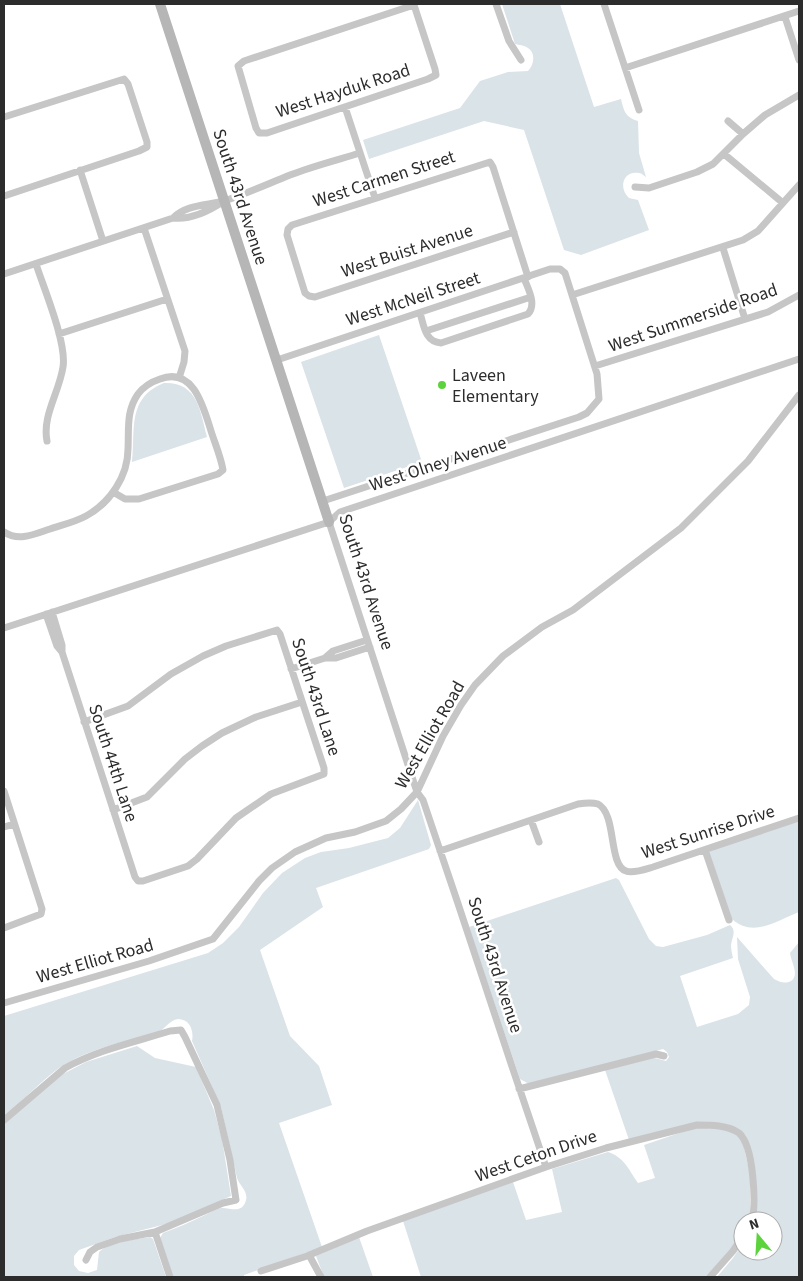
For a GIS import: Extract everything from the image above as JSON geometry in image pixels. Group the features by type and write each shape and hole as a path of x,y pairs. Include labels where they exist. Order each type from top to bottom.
{"street":[{"name":"South 43rd Avenue","path":"160,4 417,792 422,800 440,851 546,1167"},
{"name":"West Hayduk Road","path":"414,4 436,75 267,133 259,133 239,72 238,66 244,61 414,4"},
{"path":"496,4 509,41 521,60"},
{"path":"604,4 639,110"},
{"path":"625,68 799,11"},
{"path":"785,16 799,60"},
{"path":"4,117 124,78 128,84 147,142 147,147 4,196"},
{"path":"635,187 649,188 697,172 713,164 765,115 799,95"},
{"path":"345,107 374,198"},
{"path":"728,121 743,134"},
{"path":"4,274 173,218 182,219 211,209 224,201 291,175 360,153"},
{"path":"724,154 783,203"},
{"name":"West Carmen Street","path":"309,296 305,293 287,235 288,228 292,225 374,198 490,162 514,232"},
{"path":"80,170 103,241"},
{"path":"323,501 587,413 599,399 597,374 572,295 743,240 758,231 799,185"},
{"path":"144,228 185,351 184,362 178,378"},
{"path":"420,313 430,339 441,343 528,314 532,305 531,297 514,232"},
{"name":"West Buist Avenue","path":"309,296 315,297 514,232"},
{"path":"723,248 745,319"},
{"path":"36,264 59,334 64,366 47,420 45,431 47,441"},
{"name":"West McNeil Street","path":"277,360 550,269 560,269 565,273 572,295"},
{"name":"West Summerside Road","path":"595,366 777,308 799,295"},
{"path":"426,331 531,297"},
{"path":"59,334 167,299"},
{"name":"West Olney Avenue","path":"4,628 329,522 340,512 799,359"},
{"path":"4,532 16,537 23,537 81,519 98,508 113,492 126,466 129,413 142,389 156,380 164,378 178,378 192,386 199,396 223,470 218,474 139,499 125,498 113,492"},
{"name":"West Elliot Road","path":"4,1002 167,956 213,939 259,881 272,868 295,852 326,838 355,832 386,821 402,809 417,792 443,736 475,685 503,656 542,627 573,610 681,528 748,461 799,395"},
{"name":"South 44th Lane","path":"49,613 56,634 57,646 62,652 135,877 138,881"},
{"name":"South 43rd Lane","path":"84,722 128,706 171,674 218,649 277,630 280,634 324,768 324,774 271,794 258,802 236,818 188,866 138,881"},
{"path":"292,669 325,658 336,658 345,651 368,643"},
{"path":"113,810 147,797 185,759 222,733 256,717 302,702"},
{"path":"4,791 42,909 41,914 4,928"},
{"name":"West Sunrise Drive","path":"440,851 578,804 596,803 603,808 608,818 619,863 624,870 629,872 653,867 799,818"},
{"path":"531,820 539,842"},
{"path":"4,827 14,824"},
{"path":"705,850 729,920"},
{"path":"4,1120 65,1068 93,1055 170,1031 180,1030 217,1105 223,1127 236,1200 223,1203 155,1232 120,1239 97,1247 90,1252 86,1260"},
{"path":"519,1089 656,1054 664,1056"},
{"name":"West Ceton Drive","path":"261,1271 546,1167 606,1148 697,1125 712,1124 738,1132 744,1138 753,1173 754,1211"},
{"path":"155,1232 170,1277"},
{"path":"710,1277 733,1251"},
{"path":"309,1255 321,1277"}],"shaded area":[{"path":"502,4 560,4 594,107 621,99 626,113 630,118 638,121 639,153 646,177 640,173 629,174 623,185 629,198 638,200 649,230 581,255 564,250 524,130 484,121 369,159 363,140 460,108 480,81 508,72 528,71 533,62 531,50 515,44"},
{"path":"379,335 422,462 344,488 301,362"},
{"path":"164,383 184,387 191,393 199,408 207,437 132,462 135,417 138,407 152,389"},
{"path":"418,800 431,845 429,849 316,888 323,907 260,950 290,1036 319,1066 332,1105 279,1123 322,1247 244,1275 244,1277 173,1277 160,1238 163,1233 219,1209 240,1208 246,1199 237,1178 221,1107 192,1041 190,1026 186,1021 178,1019 156,1033 106,1047 70,1061 45,1079 4,1115 4,1016 208,953 223,943 239,927 263,893 282,873 305,858 321,852 349,848 388,838 400,828"},
{"path":"799,821 799,912 756,928 740,925 732,919 708,851"},
{"path":"616,878 619,880 649,939 656,946 663,947 707,935 730,925 734,932 731,947 733,958 680,976 697,1027 738,1014 749,1005 750,997 738,959 737,937 774,979 780,982 789,982 794,978 795,972 790,953 799,942 799,1277 717,1277 733,1258 733,1261 783,1261 783,1211 757,1211 755,1175 750,1146 746,1136 741,1131 713,1122 629,1140 605,1070 648,1058 666,1061 669,1057 663,1049 529,1084 520,1079 469,927"},
{"path":"137,1046 155,1058 196,1067 214,1110 222,1139 231,1196 170,1223 115,1237 79,1250 74,1256 74,1265 79,1271 88,1273 97,1270 99,1252 104,1248 110,1245 150,1237 153,1239 166,1277 4,1277 4,1123 63,1074 86,1062"},
{"path":"697,1127 728,1130 742,1138 750,1174 750,1211 733,1211 733,1246 708,1277 421,1277 403,1221 513,1182 526,1220 562,1212 552,1169 608,1152 614,1154 622,1161 638,1183 655,1178 644,1145"},
{"path":"359,1237 373,1277 324,1277 316,1256"}],"place":[{"name":"Laveen Elementary","path":"442,385"}]}
